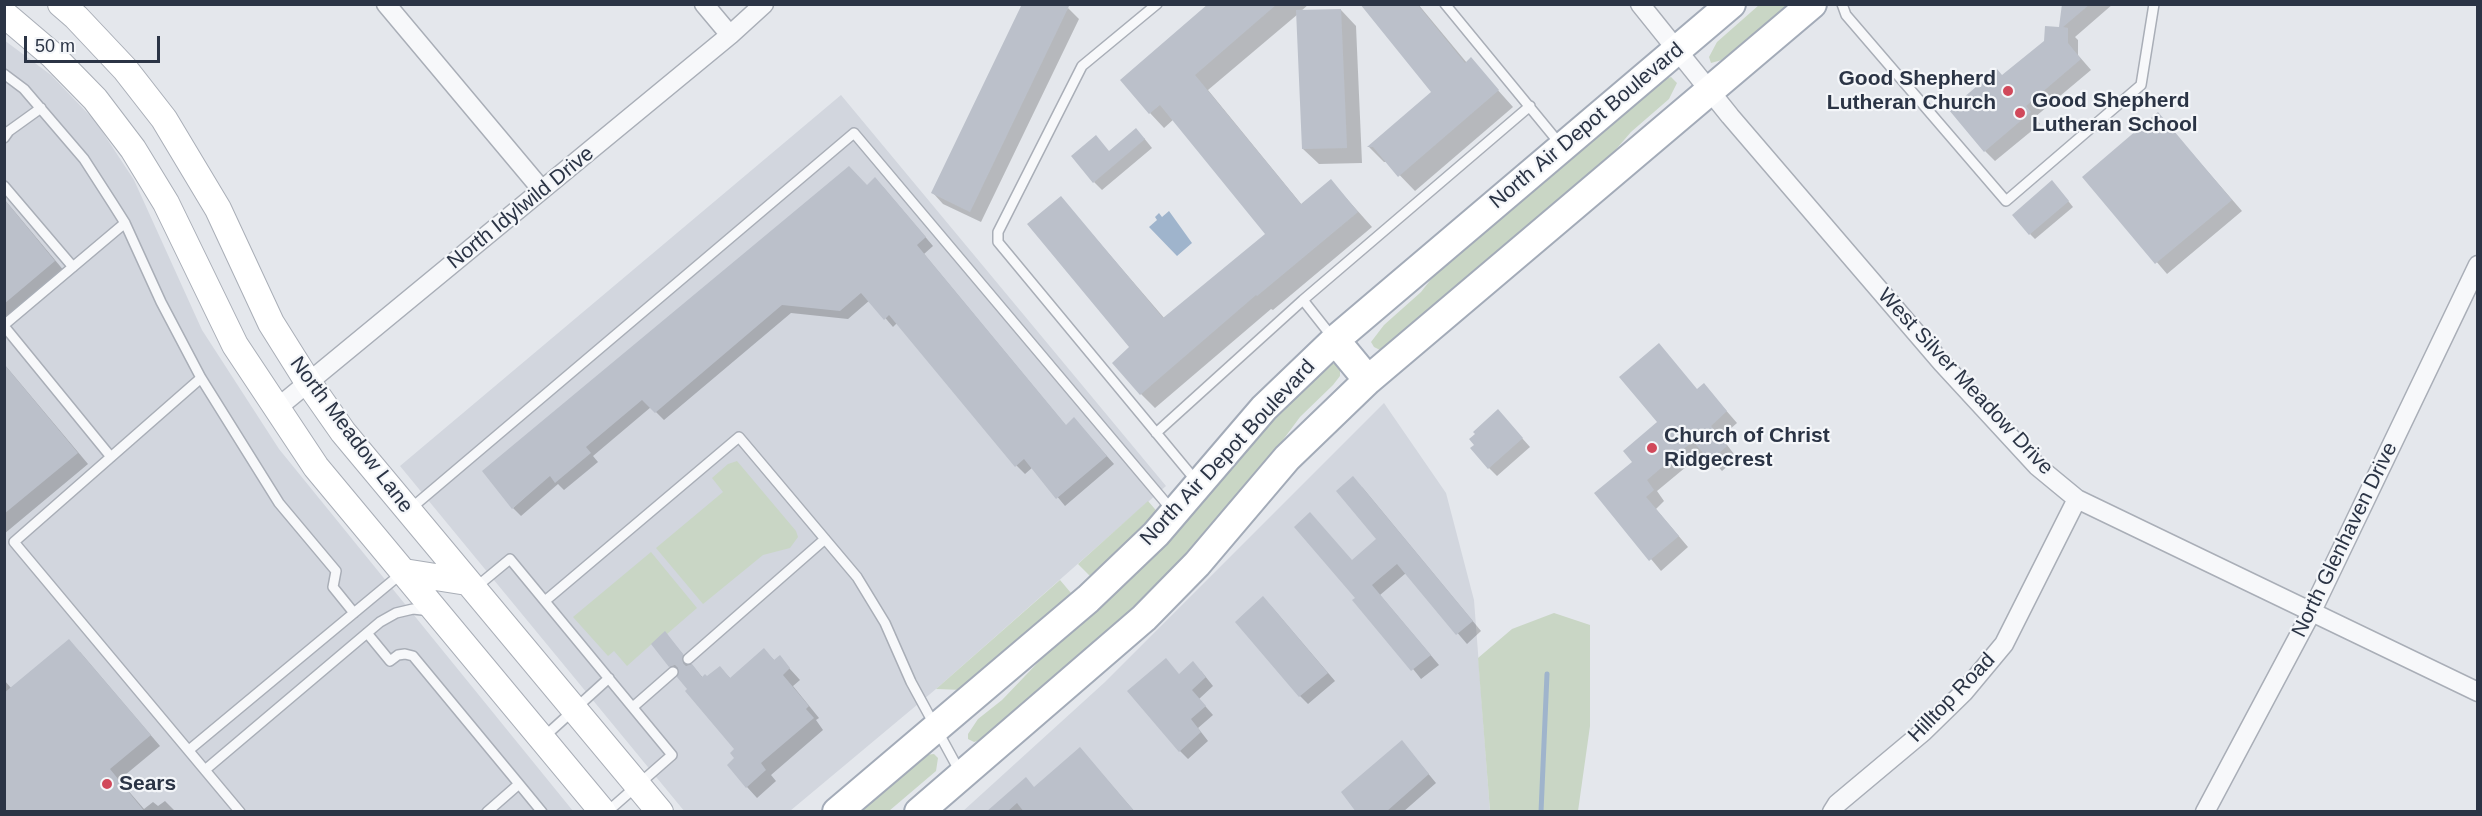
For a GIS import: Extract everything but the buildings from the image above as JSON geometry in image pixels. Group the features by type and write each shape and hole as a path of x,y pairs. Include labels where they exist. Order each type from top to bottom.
{"main road":[{"name":"North Air Depot Boulevard","path":"837,812 1088,598 1175,513 1264,408 1335,340 1731,4"},
{"path":"920,812 1112,647 1159,603 1204,556 1287,458 1368,380 1812,4"},
{"path":"1335,340 1368,380"}],"street":[{"name":"North Meadow Lane","path":"61,4 125,69 164,119 218,208 272,323 308,382 344,432 660,812"},
{"path":"386,4 542,190"},
{"path":"704,4 730,36"},
{"name":"North Idylwild Drive","path":"276,409 730,36 764,4"},
{"name":"West Silver Meadow Drive","path":"1640,4 1730,116 1942,363 2037,466 2077,498 2478,692"},
{"name":"North Meadow Lane","path":"4,14 51,54 95,99 133,149 166,203 235,345 315,467 605,812"},
{"name":"North Glenhaven Drive","path":"2205,812 2312,613 2478,264"},
{"name":"Hilltop Road","path":"1832,812 1837,804 1931,724 1964,692 2004,644 2077,498"},
{"path":"404,572 470,586"}],"lane":[{"path":"1157,4 1082,66 998,232 998,242 1198,484"},
{"path":"1445,4 1563,147"},
{"path":"1842,4 1846,15 2006,201 2141,85 2154,4"},
{"path":"4,74 24,89 84,159 125,223 161,302 201,378 279,502 336,571 333,587 354,613"},
{"path":"1156,433 1303,300 1530,106"},
{"path":"4,138 9,131 41,108"},
{"path":"408,511 854,133 1175,513"},
{"path":"4,186 73,267"},
{"path":"111,457 4,326 125,223"},
{"path":"1303,300 1335,340"},
{"path":"201,378 14,542 240,812"},
{"path":"545,601 739,437 857,577 885,624 911,682 962,775"},
{"path":"688,659 825,539"},
{"path":"470,586 510,559 672,755 639,786 605,812"},
{"path":"189,750 404,572"},
{"path":"205,770 366,633 396,613 413,609 436,612"},
{"path":"366,633 390,661 398,655 413,656 542,812"},
{"path":"633,707 673,672"},
{"path":"542,739 609,678"},
{"path":"487,812 519,784"}],"shaded area":[{"path":"4,40 51,75 96,122 134,180 202,330 279,449 573,811 5,811"},
{"path":"841,95 1166,486 936,689 790,811 685,812 400,466"},
{"path":"1384,403 1446,493 1474,600 1490,811 962,812 1105,682"}],"green space":[{"path":"1759,5 1794,5 1729,58 1711,63 1709,57 1717,42"},
{"path":"1671,77 1677,83 1669,99 1631,132 1583,182 1391,346 1380,350 1374,347 1371,342 1384,325 1421,292 1439,269 1651,84"},
{"path":"1328,364 1336,364 1340,368 1340,376 1300,417 1268,460 1157,591 990,737 974,742 968,739 968,734 978,719 1002,700 1249,442"},
{"path":"737,461 796,531 798,537 790,548 763,555 703,604 656,548 723,492 712,478 728,464"},
{"path":"1148,501 1160,515 1101,574 1091,577 1078,564"},
{"path":"651,552 697,608 667,634 665,632 627,666 614,651 608,656 573,617"},
{"path":"1060,580 1071,593 1069,600 964,690 936,689"},
{"path":"1554,613 1590,625 1590,726 1578,811 1490,811 1478,658 1512,629"},
{"path":"934,754 938,758 936,771 889,811 856,812 925,755"}],"water":[{"path":"1169,211 1192,243 1177,256 1149,227 1157,220 1155,217 1159,213 1162,217"}],"waterway":[{"path":"1541,812 1547,674"}],"place":[{"name":"Good Shepherd Lutheran Church","path":"2008,91"},
{"name":"Good Shepherd Lutheran School","path":"2020,113"},
{"name":"Church of Christ Ridgecrest","path":"1652,448"},
{"name":"Sears","path":"107,784"}]}
